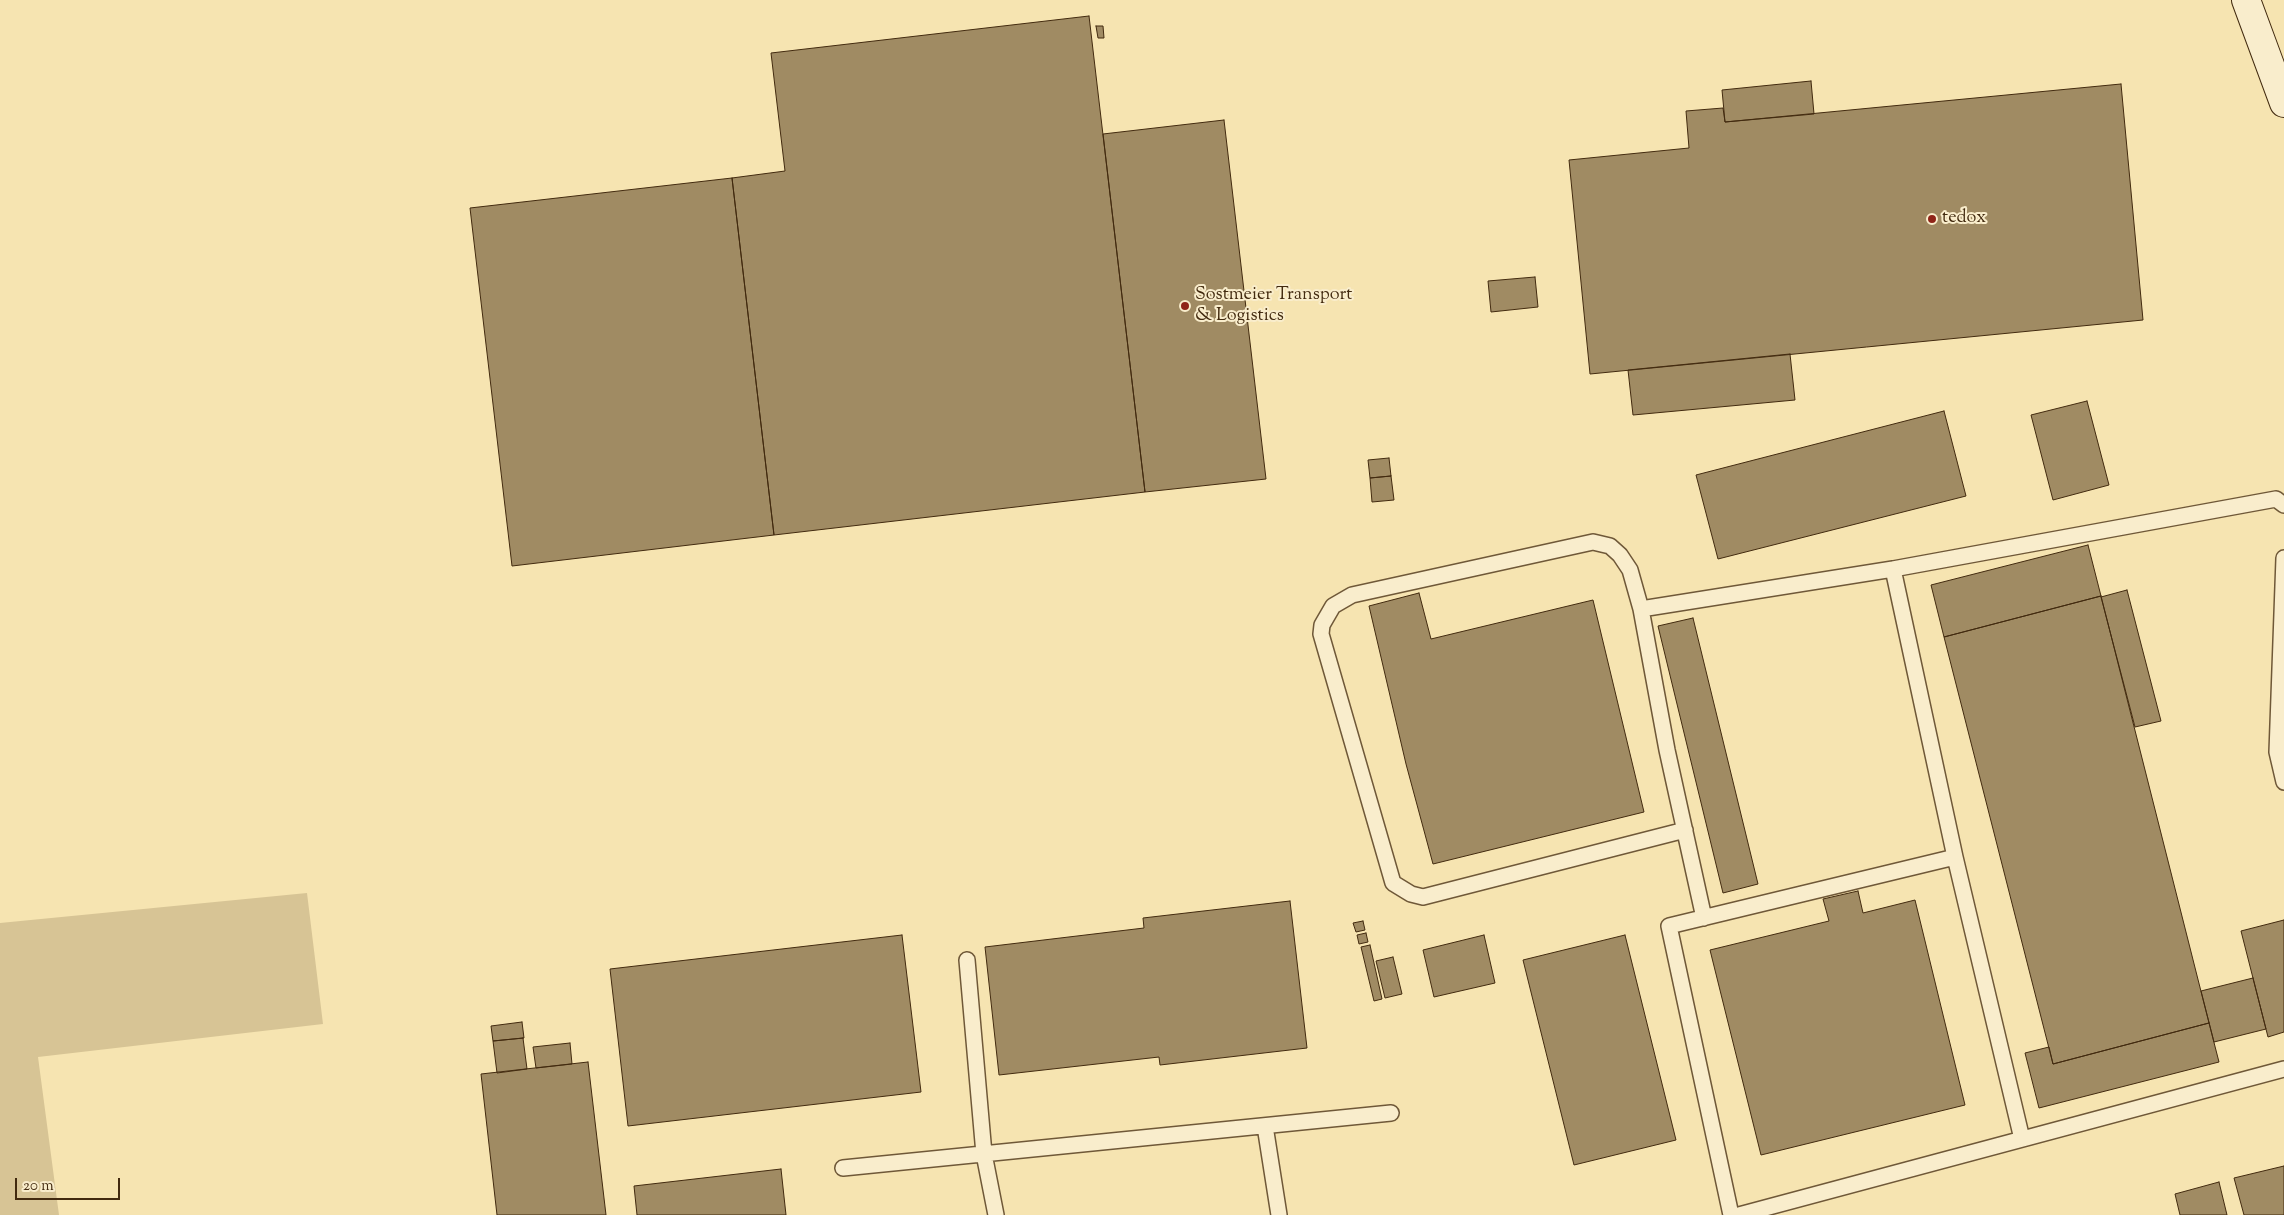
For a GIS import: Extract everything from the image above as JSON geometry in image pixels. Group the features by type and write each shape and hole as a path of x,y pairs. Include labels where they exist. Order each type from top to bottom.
{"main road":[{"path":"2246,0 2284,103"}],"lane":[{"path":"1640,609 1893,568 2276,499 2284,505"},
{"path":"1684,830 1423,897 1411,894 1393,882 1321,634 1322,625 1333,606 1352,595 1593,542 1610,546 1620,555 1630,570 1640,609 1667,750 1704,918"},
{"path":"2284,558 2277,752 2284,782"},
{"path":"1893,568 1955,857 2022,1139"},
{"path":"1731,1215 1669,926 1955,857"},
{"path":"967,960 984,1154 996,1215"},
{"path":"1739,1215 2284,1069"},
{"path":"843,1168 1391,1113"},
{"path":"1265,1126 1280,1215"}],"shaded area":[{"path":"307,893 323,1024 38,1057 59,1215 0,1215 0,923"}],"building":[{"path":"1089,16 1145,492 774,535 732,178 785,171 771,53"},
{"path":"1096,26 1103,26 1104,38 1098,38"},
{"path":"1811,81 1814,114 1725,122 1722,90"},
{"path":"2121,84 2143,320 1590,374 1569,160 1689,148 1686,111 1723,108 1725,122"},
{"name":"Sostmeier Transport & Logistics","path":"1224,120 1266,479 1145,492 1103,134"},
{"path":"732,178 774,535 512,566 470,208"},
{"path":"1535,277 1538,307 1491,312 1488,281"},
{"path":"1790,354 1795,400 1633,415 1628,370"},
{"path":"2087,401 2109,485 2053,500 2031,415"},
{"path":"1944,411 1966,496 1718,559 1696,475"},
{"path":"1389,458 1391,476 1370,478 1368,460"},
{"path":"1391,476 1394,500 1372,502 1370,478"},
{"path":"2088,545 2101,596 1944,637 1931,585"},
{"path":"2127,590 2161,721 2135,727 2101,597"},
{"path":"1419,593 1431,639 1593,600 1644,812 1433,864 1406,764 1369,606"},
{"path":"2101,596 2209,1023 2053,1064 1944,637"},
{"path":"1693,618 1758,884 1723,893 1658,626"},
{"path":"1858,891 1863,913 1915,900 1965,1105 1761,1155 1710,950 1829,921 1823,899"},
{"path":"1290,901 1307,1048 1160,1065 1159,1057 999,1075 985,947 1144,928 1143,918"},
{"path":"2284,920 2284,1032 2268,1037 2241,931"},
{"path":"1363,921 1365,930 1356,932 1353,923"},
{"path":"1366,933 1368,942 1359,944 1357,935"},
{"path":"902,935 921,1092 628,1126 610,969"},
{"path":"1484,935 1495,983 1434,997 1423,950"},
{"path":"1625,935 1676,1140 1574,1165 1523,960"},
{"path":"1370,945 1382,999 1374,1001 1361,947"},
{"path":"1393,957 1402,994 1385,998 1376,961"},
{"path":"2253,978 2266,1029 2214,1042 2201,991"},
{"path":"522,1022 524,1038 493,1041 491,1026"},
{"path":"2209,1023 2219,1062 2039,1108 2025,1053 2049,1047 2053,1064"},
{"path":"523,1038 527,1069 497,1073 493,1041"},
{"path":"570,1043 572,1064 536,1068 533,1047"},
{"path":"588,1062 606,1215 497,1215 481,1074"},
{"path":"2284,1166 2284,1215 2244,1215 2234,1178"},
{"path":"781,1169 786,1215 637,1215 634,1186"},
{"path":"2219,1182 2227,1215 2180,1215 2175,1194"}],"place":[{"name":"tedox","path":"1932,219"},
{"name":"Sostmeier Transport & Logistics","path":"1185,306"}]}
